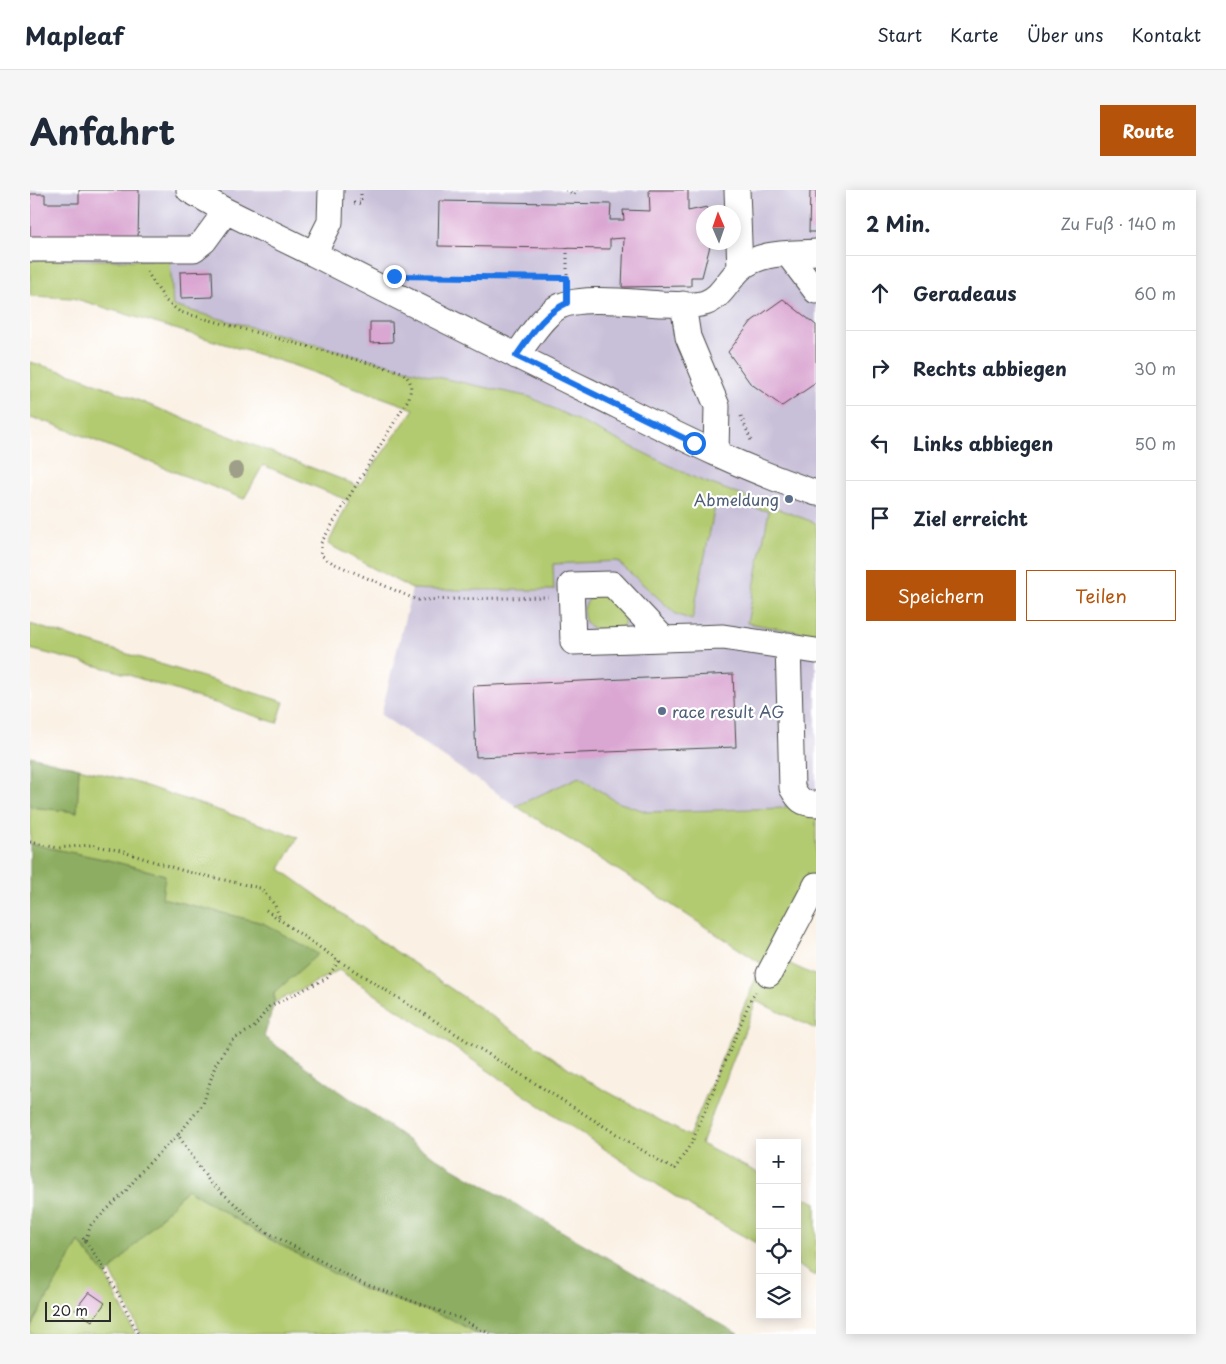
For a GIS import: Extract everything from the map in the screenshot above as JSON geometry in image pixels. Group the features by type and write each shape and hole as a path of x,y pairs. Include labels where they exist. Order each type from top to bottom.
{"street":[{"path":"189,190 226,211 516,356 716,453 778,480 816,493"},
{"path":"314,254 330,222 330,190"},
{"path":"738,190 740,269"},
{"path":"30,249 194,249 204,241 226,211"},
{"path":"516,356 544,318 556,308 567,303 584,300 683,304 704,303 720,295 740,269 763,256 816,252"},
{"path":"788,254 816,291"},
{"path":"683,304 688,337 717,406 716,453"},
{"path":"663,638 612,584 571,585 573,642 722,637 788,645 816,651"},
{"path":"788,645 792,788 798,798 806,804 816,804"},
{"path":"769,974 816,885"}],"path":[{"path":"352,203 362,203 361,190"},
{"path":"566,190 574,195 577,190"},
{"path":"567,248 567,303"},
{"path":"144,270 149,274 166,301 180,312 402,372 409,379 412,386 409,398 321,543 321,555 333,563 417,600 571,596"},
{"path":"403,276 576,278"},
{"path":"739,411 753,444"},
{"path":"30,842 58,848 92,845 117,850 184,871 260,888 275,905 281,920"},
{"path":"266,910 339,961 674,1170 692,1142 751,999 769,974"},
{"path":"138,1334 109,1275 84,1239 91,1225 126,1191 144,1168 178,1135 204,1104 216,1062 231,1041 254,1027 269,1007 327,978 339,961"},
{"path":"178,1135 209,1181 265,1231 362,1283 459,1318 490,1334"}],"shaded area":[{"path":"30,190 816,190 816,797 785,798 786,808 648,812 617,802 579,777 516,806 381,715 412,589 328,544 435,377 173,306 30,260"}],"green space":[{"path":"30,260 170,260 173,306 436,377 530,397 695,478 816,523 816,635 747,623 769,511 716,501 692,620 676,614 617,561 553,564 554,590 412,589 328,544 349,501 263,465 244,499 50,423 30,418 30,362 78,376 359,486 414,409 290,364 73,298 30,296"},
{"path":"606,595 623,613 623,627 598,629 587,624 584,616 586,603 593,597"},
{"path":"30,624 284,702 277,723 113,670 30,649"},
{"path":"30,756 79,768 77,812 30,807"},
{"path":"79,768 134,782 298,837 280,869 376,938 588,1081 689,1136 762,964 516,806 579,777 617,802 648,812 786,808 785,797 816,808 816,871 762,972 788,963 816,976 816,1029 756,1001 701,1144 756,1172 756,1243 694,1209 339,970 274,1003 274,993 317,954 263,923 161,898 165,875 108,860 30,844 30,807 77,812"},
{"path":"30,844 108,860 165,875 162,898 263,923 318,954 274,993 274,1003 264,1037 419,1148 738,1334 478,1334 449,1318 363,1289 260,1234 187,1189 106,1276 79,1242 30,1328"},
{"path":"187,1189 260,1234 363,1289 449,1318 478,1334 141,1334 110,1270"},
{"path":"801,1196 816,1203 816,1276 801,1267"},
{"path":"79,1242 106,1276 135,1334 30,1334 30,1328"}],"building":[{"path":"79,190 139,190 138,241 30,240 30,194 45,194 45,203 79,203"},
{"path":"649,190 688,190 688,211 696,209 696,250 709,250 702,277 691,277 691,286 622,287 624,238 610,239 610,249 438,246 439,201 611,204 610,220 624,220 623,210 650,211"},
{"path":"810,190 816,190 816,232 809,232"},
{"path":"212,271 213,297 181,298 180,272"},
{"path":"783,299 816,325 816,381 782,406 750,383 728,352 752,321"},
{"path":"370,322 392,322 393,342 370,343"},
{"path":"733,674 736,747 476,757 473,686"},
{"path":"89,1292 105,1303 92,1321 75,1310"}],"place":[{"name":"Abmeldung","path":"789,499"},
{"name":"race result AG","path":"662,711"}],"route":[{"path":"394,276 567,278 567,303 556,308 544,318 516,356 694,443"}]}
